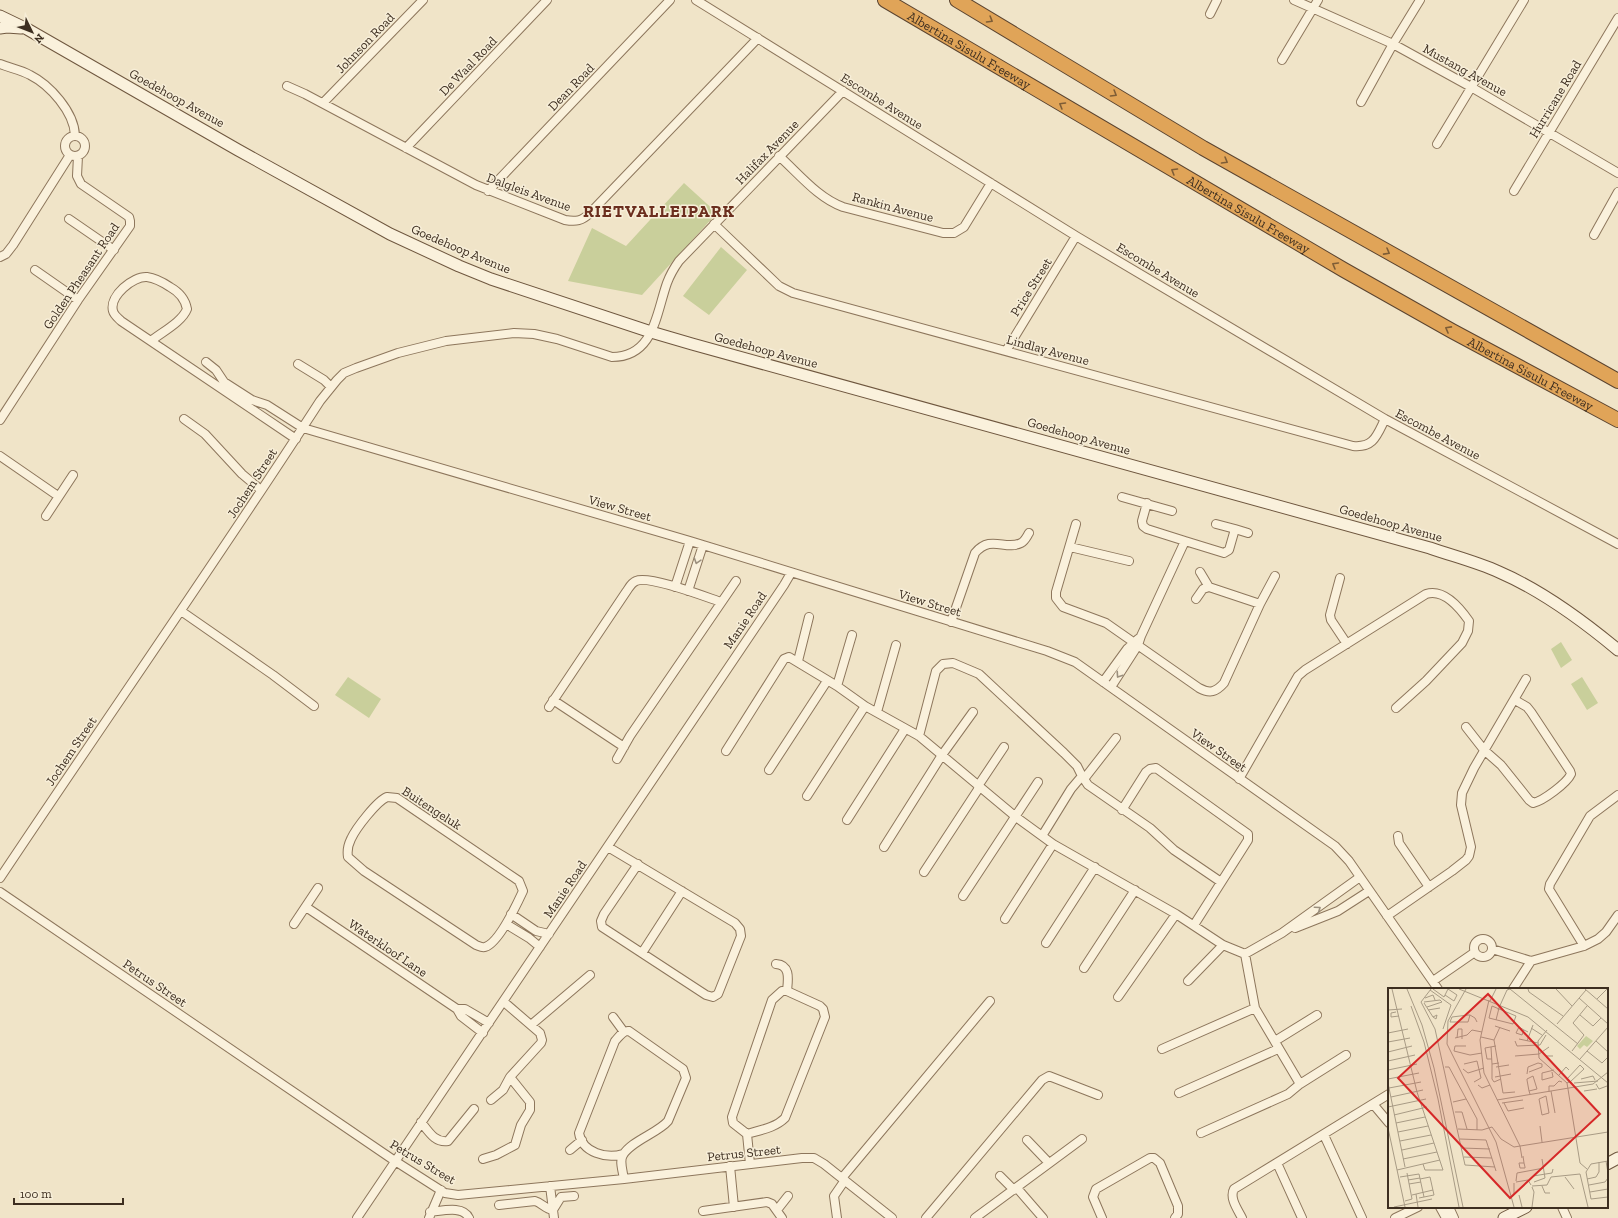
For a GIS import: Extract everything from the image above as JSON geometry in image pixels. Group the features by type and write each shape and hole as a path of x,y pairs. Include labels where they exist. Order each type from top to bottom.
{"highway":[{"name":"Albertina Sisulu Freeway","path":"885,0 1344,270 1452,331 1618,420"},
{"path":"957,0 1203,148 1618,381"}],"main road":[{"name":"Goedehoop Avenue","path":"0,16 27,29 238,150 390,234 458,266 490,279 651,332 1430,548 1498,571 1532,588 1566,609 1618,650"},
{"path":"0,28 12,27 27,29"},
{"path":"1608,1163 1618,1158"},
{"path":"1504,1218 1524,1208"}],"street":[{"name":"Johnson Road","path":"323,103 423,0"},
{"name":"De Waal Road","path":"406,148 547,0"},
{"name":"Dean Road","path":"488,190 670,0"},
{"name":"Escombe Avenue","path":"696,0 1076,236 1385,419 1618,544"},
{"path":"1210,14 1217,0"},
{"name":"Mustang Avenue","path":"1294,0 1393,44 1471,87 1618,173"},
{"path":"1282,60 1318,0"},
{"path":"1360,102 1420,0"},
{"path":"1437,144 1524,0"},
{"name":"Hurricane Road","path":"1514,191 1618,18"},
{"name":"Dalgleis Avenue","path":"287,86 323,103 488,190 565,220 574,221 581,220 618,185 758,38"},
{"path":"0,64 29,74 46,85 69,115 74,124 75,135"},
{"name":"Halifax Avenue","path":"651,332 671,273 689,249 843,91"},
{"path":"0,257 6,254 13,245 74,155 83,152 85,146 81,137 75,135 69,137 65,142 66,150 74,155"},
{"name":"Golden Pheasant Road","path":"0,420 78,300 128,230 130,221 128,217 81,184 77,176 74,155"},
{"name":"Rankin Avenue","path":"779,156 832,202 943,233 954,233 964,227 991,183"},
{"path":"1594,236 1618,192"},
{"path":"69,219 114,250"},
{"name":"Lindlay Avenue","path":"714,224 784,290 1353,446 1365,446 1375,439 1385,419"},
{"name":"Price Street","path":"1006,351 1076,236"},
{"path":"34,270 78,300"},
{"path":"151,341 180,319 187,309 182,296 175,290 163,283 147,277 134,280 121,290 115,300 113,310 115,315 121,321 296,439"},
{"name":"Jochem Street","path":"0,878 303,428 331,387 344,374 356,368 398,353 446,341 514,333 534,334 553,338 607,356 616,357 639,349 651,332"},
{"name":"View Street","path":"206,362 216,370 224,382 252,400 267,405 303,428 703,544 791,573 1047,650 1075,662 1335,846 1349,861 1437,988"},
{"path":"298,364 324,380 331,387"},
{"path":"184,419 205,434 242,474 261,490"},
{"path":"0,456 58,496"},
{"path":"46,516 58,496 73,476"},
{"path":"1122,497 1172,511"},
{"path":"1147,503 1142,526 1147,529 1226,553 1229,550 1235,529"},
{"path":"1076,524 1056,592 1058,603 1068,610 1100,620 1138,641 1199,688 1210,693 1218,690 1224,683 1260,604 1275,576"},
{"path":"1216,524 1248,533"},
{"path":"951,622 975,552 987,544 1013,545 1021,543 1030,533"},
{"path":"1111,687 1138,641 1185,540"},
{"path":"675,587 690,541"},
{"path":"688,591 703,544"},
{"path":"1070,547 1129,561"},
{"path":"1200,572 1209,587"},
{"name":"Manie Road","path":"357,1218 504,1002 791,573"},
{"path":"1340,578 1330,615 1331,620 1347,644"},
{"path":"624,747 551,704 631,584 638,580 649,580 721,602"},
{"path":"617,759 630,736 736,581"},
{"path":"1196,599 1203,589 1209,587 1260,604"},
{"path":"1239,779 1298,676 1305,670 1426,594 1435,592 1450,599 1460,609 1469,621 1468,631 1462,643 1426,681 1396,708"},
{"path":"181,611 273,675 314,706"},
{"path":"798,661 809,617"},
{"path":"837,686 852,635"},
{"path":"1103,682 1127,649 1138,641"},
{"path":"877,712 896,645"},
{"path":"726,751 784,659 789,657 798,661 866,706 919,736 1016,817 1053,844 1176,914 1223,945 1245,954"},
{"path":"919,736 936,671 943,664 953,664 979,674 1064,753 1076,766 1088,784 1122,810 1150,828 1174,850 1221,882"},
{"path":"1387,916 1466,860 1471,852 1471,841 1461,805 1462,793 1484,750 1515,700 1526,679"},
{"path":"769,770 827,681"},
{"path":"1466,727 1484,750 1501,765 1529,800 1533,803 1542,800 1569,777 1570,771 1531,712 1527,707 1515,700"},
{"path":"807,796 866,706"},
{"path":"884,847 942,756 973,712"},
{"path":"847,820 906,729"},
{"path":"1042,836 1071,789 1116,738"},
{"path":"924,872 1004,747"},
{"path":"1122,810 1146,772 1150,769 1156,768 1245,831 1249,837 1194,925"},
{"path":"963,896 1038,782"},
{"path":"1584,946 1549,889 1550,884 1590,816 1618,795"},
{"name":"Buitengeluk","path":"393,796 519,881 523,890 506,924 490,945 484,947 476,945 353,863 348,857 347,849 351,838 376,804 382,799 393,796"},
{"path":"1398,836 1399,842 1429,887"},
{"path":"1005,919 1053,844"},
{"path":"608,847 638,864 735,923 740,929 741,936 718,994 713,997 706,995 605,930 601,921 638,864"},
{"path":"1046,943 1095,867"},
{"path":"1245,954 1282,933 1360,877"},
{"path":"294,924 318,888"},
{"path":"1084,968 1135,890"},
{"path":"642,953 682,891"},
{"path":"1282,933 1338,911 1369,891"},
{"name":"Petrus Street","path":"0,892 395,1161 446,1193 458,1195 624,1179 730,1166 814,1158 824,1164 892,1218"},
{"name":"Waterkloof Lane","path":"306,907 457,1009 461,1016 483,1033"},
{"path":"511,914 536,931 549,934"},
{"path":"1118,997 1176,914"},
{"path":"1492,948 1531,961 1584,946 1602,936 1618,915"},
{"path":"506,924 529,938 540,947"},
{"path":"1482,939 1490,942 1492,948 1490,953 1485,956 1479,956 1475,952 1475,944 1482,939"},
{"path":"1188,981 1223,945"},
{"path":"1433,981 1475,952"},
{"path":"1245,954 1255,1008 1300,1084"},
{"path":"1514,988 1531,961"},
{"path":"776,964 783,965 787,971 787,991"},
{"path":"531,1025 590,975"},
{"path":"747,1134 773,1127 785,1118 825,1017 823,1009 820,1006 787,991 782,991 772,1000 733,1111 733,1123 747,1134 750,1164"},
{"path":"837,1218 834,1196 843,1179 990,1001"},
{"path":"491,1100 503,1090 510,1077 541,1043 542,1040 540,1033 504,1002"},
{"path":"1162,1050 1255,1008"},
{"name":"Waterkloof Lane","path":"457,1009 465,1009 489,1023"},
{"path":"1179,1094 1277,1045 1317,1015"},
{"path":"613,1017 624,1032"},
{"path":"626,1030 632,1032 683,1068 686,1078 668,1121 623,1154 614,1157 590,1150 579,1136 579,1129 615,1041 624,1032 626,1030"},
{"path":"1201,1133 1288,1094 1300,1084 1346,1055"},
{"path":"926,1218 1042,1080 1049,1076 1098,1095"},
{"path":"483,1159 496,1155 515,1145 521,1125 530,1110 530,1102 510,1077"},
{"path":"1242,1218 1233,1198 1232,1193 1234,1189 1388,1095"},
{"path":"1373,1104 1388,1122"},
{"path":"421,1122 436,1140 442,1142 448,1141 474,1109"},
{"path":"1324,1135 1362,1218"},
{"path":"975,1218 1082,1139"},
{"path":"570,1150 582,1140"},
{"path":"1027,1140 1050,1163"},
{"path":"623,1154 621,1162 624,1179"},
{"path":"1102,1218 1093,1197 1096,1189 1150,1158 1154,1158 1160,1163 1178,1206 1178,1214 1175,1218"},
{"path":"1277,1163 1302,1218"},
{"path":"730,1166 734,1207"},
{"path":"1000,1176 1016,1189 1043,1218"},
{"path":"550,1186 554,1214"},
{"path":"430,1215 441,1190"},
{"path":"554,1214 561,1197 574,1196"},
{"path":"777,1210 788,1196"},
{"path":"499,1205 535,1201 554,1214"},
{"path":"703,1211 767,1202 772,1204 782,1218"},
{"path":"1395,1218 1416,1208"},
{"path":"1441,1208 1446,1218"},
{"path":"1450,1208 1454,1218"},
{"path":"1562,1208 1567,1218"},
{"path":"430,1215 462,1210 467,1214 468,1218"}],"green space":[{"path":"684,183 717,213 642,295 568,281 592,228 626,246"},
{"path":"721,247 747,270 709,315 683,296"},
{"path":"1561,642 1572,660 1561,668 1551,649"},
{"path":"348,677 381,699 369,718 335,695"},
{"path":"1582,677 1598,703 1587,710 1571,684"}],"district":[{"name":"RIETVALLEIPARK","path":"659,211"}]}
